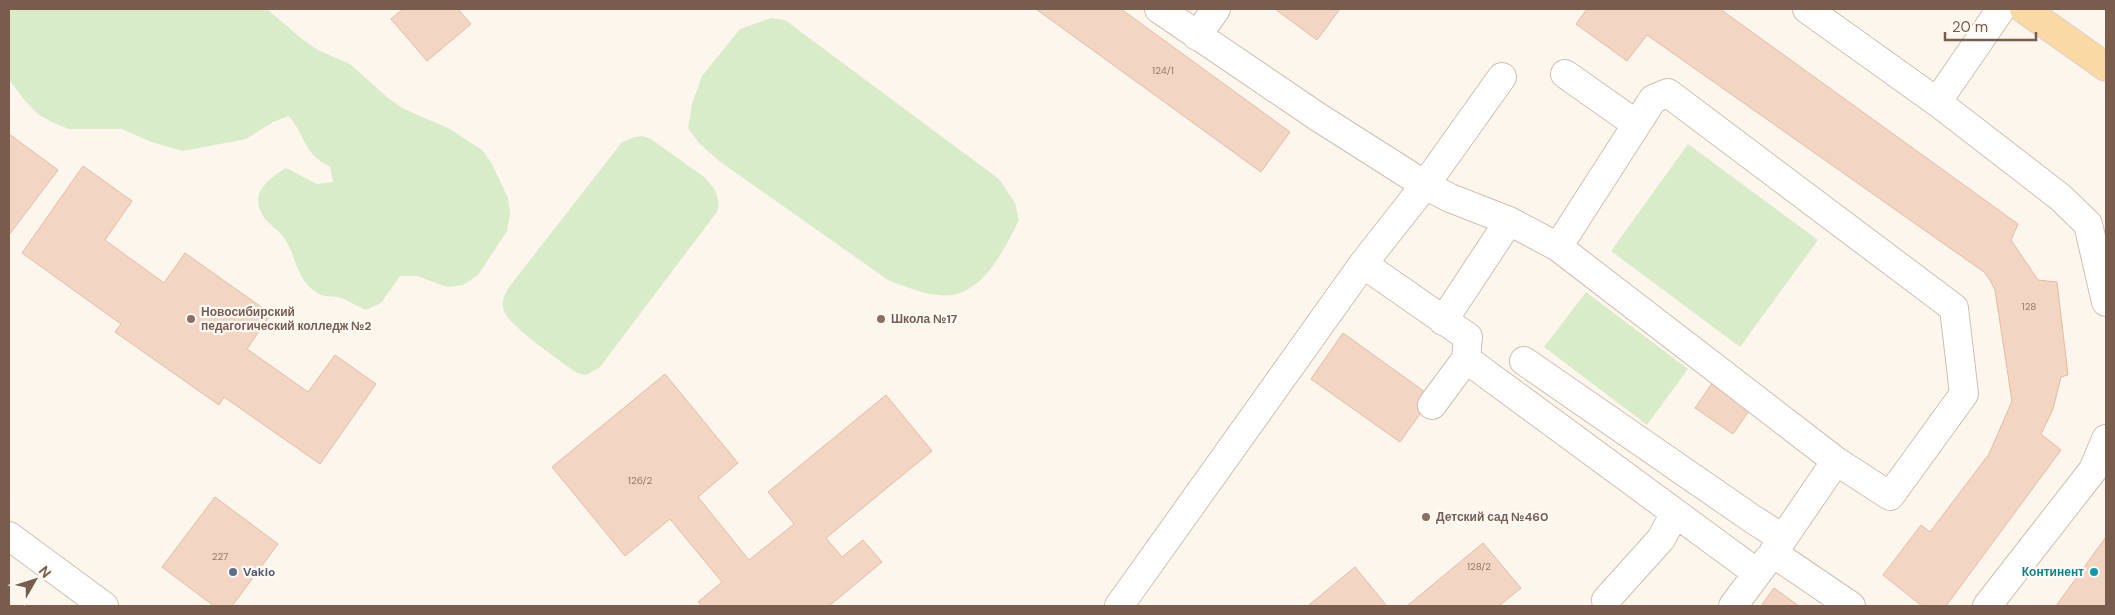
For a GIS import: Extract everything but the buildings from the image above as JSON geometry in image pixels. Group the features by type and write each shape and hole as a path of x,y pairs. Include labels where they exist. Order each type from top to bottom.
{"main road":[{"path":"2024,9 2106,67"}],"street":[{"path":"1159,9 1197,36 1425,185 1450,198 1510,221 1558,247 1836,461 1890,496 1964,394 1954,308 1668,93 1653,99 1558,247"},
{"path":"1197,36 1216,9"},
{"path":"1807,9 1937,102 2060,197 2088,224 2106,302"},
{"path":"1937,102 2001,9"},
{"path":"1565,74 1636,124"},
{"path":"1119,606 1363,264 1425,185 1502,77"},
{"path":"1443,321 1510,221"},
{"path":"1363,264 1468,337 1466,359 1432,405"},
{"path":"1466,359 1675,513 1771,555 1851,606"},
{"path":"1524,361 1750,518 1771,555"},
{"path":"1988,606 2093,470 2106,438"},
{"path":"1733,606 1836,461"},
{"path":"1606,600 1661,538 1675,513"},
{"path":"9,536 104,606"}],"green space":[{"path":"9,9 267,9 318,50 350,64 388,98 404,109 450,129 482,150 492,164 508,198 510,214 507,231 478,275 463,285 447,287 417,276 400,276 381,303 366,310 338,297 321,295 311,289 301,276 285,239 266,220 258,203 261,190 266,183 286,168 317,184 333,182 330,167 316,158 289,116 273,122 246,139 183,151 151,142 122,129 69,129 39,115 9,80"},
{"path":"771,18 785,20 999,179 1015,203 1019,220 993,266 974,285 964,291 944,296 919,291 888,280 719,161 699,143 688,128 692,104 702,76 740,29"},
{"path":"643,136 651,139 704,177 718,197 717,212 600,367 586,375 577,373 517,327 505,313 503,300 509,287 622,142"},
{"path":"1688,144 1818,240 1740,347 1611,251"},
{"path":"1586,292 1688,369 1647,425 1544,347"}],"place":[{"name":"Новосибирский педагогический колледж №2","path":"191,319"},
{"name":"Школа №17","path":"881,319"},
{"name":"Детский сад №460","path":"1426,517"},
{"name":"Vakio","path":"233,572"},
{"name":"Континент","path":"2094,572"}]}
